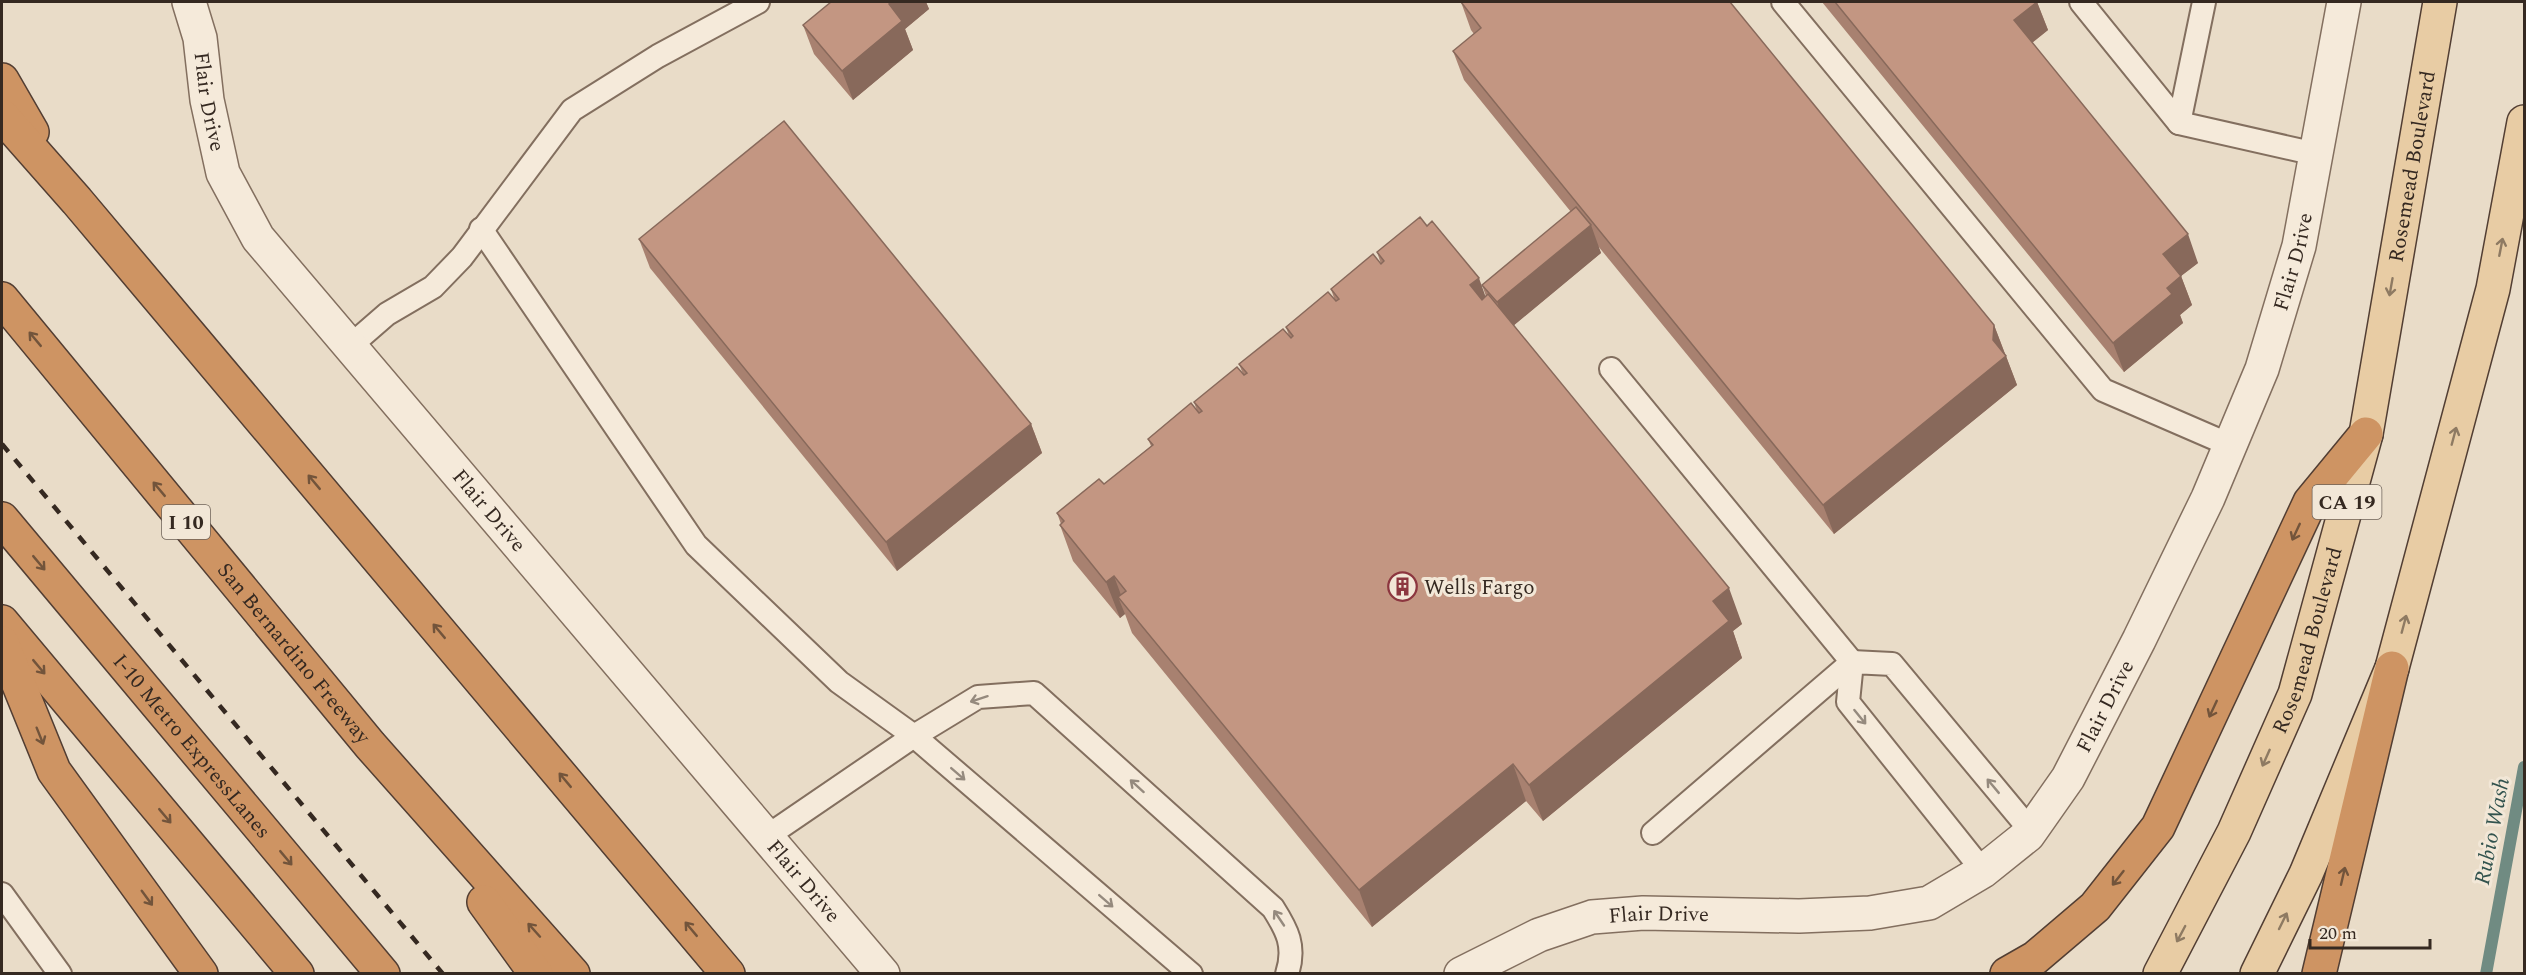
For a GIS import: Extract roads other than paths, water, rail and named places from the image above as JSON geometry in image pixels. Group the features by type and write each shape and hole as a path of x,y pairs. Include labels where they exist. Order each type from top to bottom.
{"highway":[{"path":"2,80 19,113 77,201"},
{"path":"2,116 77,201 728,974"},
{"name":"San Bernardino Freeway","path":"2,299 370,745 573,974"},
{"path":"2007,974 2035,958 2094,907 2158,827 2310,502 2366,434"},
{"name":"I-10 Metro ExpressLanes","path":"2,519 383,974"},
{"path":"2,622 297,974"},
{"path":"2,643 54,771 201,974"},
{"path":"2319,974 2392,668"},
{"path":"370,745 536,974"}],"main road":[{"name":"Rosemead Boulevard","path":"2160,974 2234,832 2295,694 2366,434 2440,2"},
{"path":"2257,974 2306,874 2392,668 2493,289 2524,122"}],"street":[{"name":"Flair Drive","path":"189,2 200,38 207,100 224,173 258,238 883,974"},
{"name":"Flair Drive","path":"1461,974 1539,935 1592,917 1643,913 1799,916 1870,913 1929,903 1983,871 2031,831 2068,778 2090,736 2198,519 2262,369 2299,246 2344,2"}],"lane":[{"path":"349,347 387,314 433,287 462,257 572,110 658,56 758,2"},
{"path":"1783,2 2103,390 2230,445"},
{"path":"2081,2 2179,123 2316,154"},
{"path":"2179,123 2204,2"},
{"path":"481,230 696,545 839,682 914,735 1191,974"},
{"path":"1611,369 1852,662 1848,702 1983,871"},
{"path":"1653,833 1852,662 1892,664 2031,831"},
{"path":"766,837 914,735 978,697 1034,693 1273,908 1288,932 1291,960 1287,974"},
{"path":"2,894 60,974"}],"waterway":[{"name":"Rubio Wash","path":"2486,974 2524,767"}],"railway":[{"path":"2,444 443,974"}],"place":[{"name":"Wells Fargo","path":"1403,587"}]}
